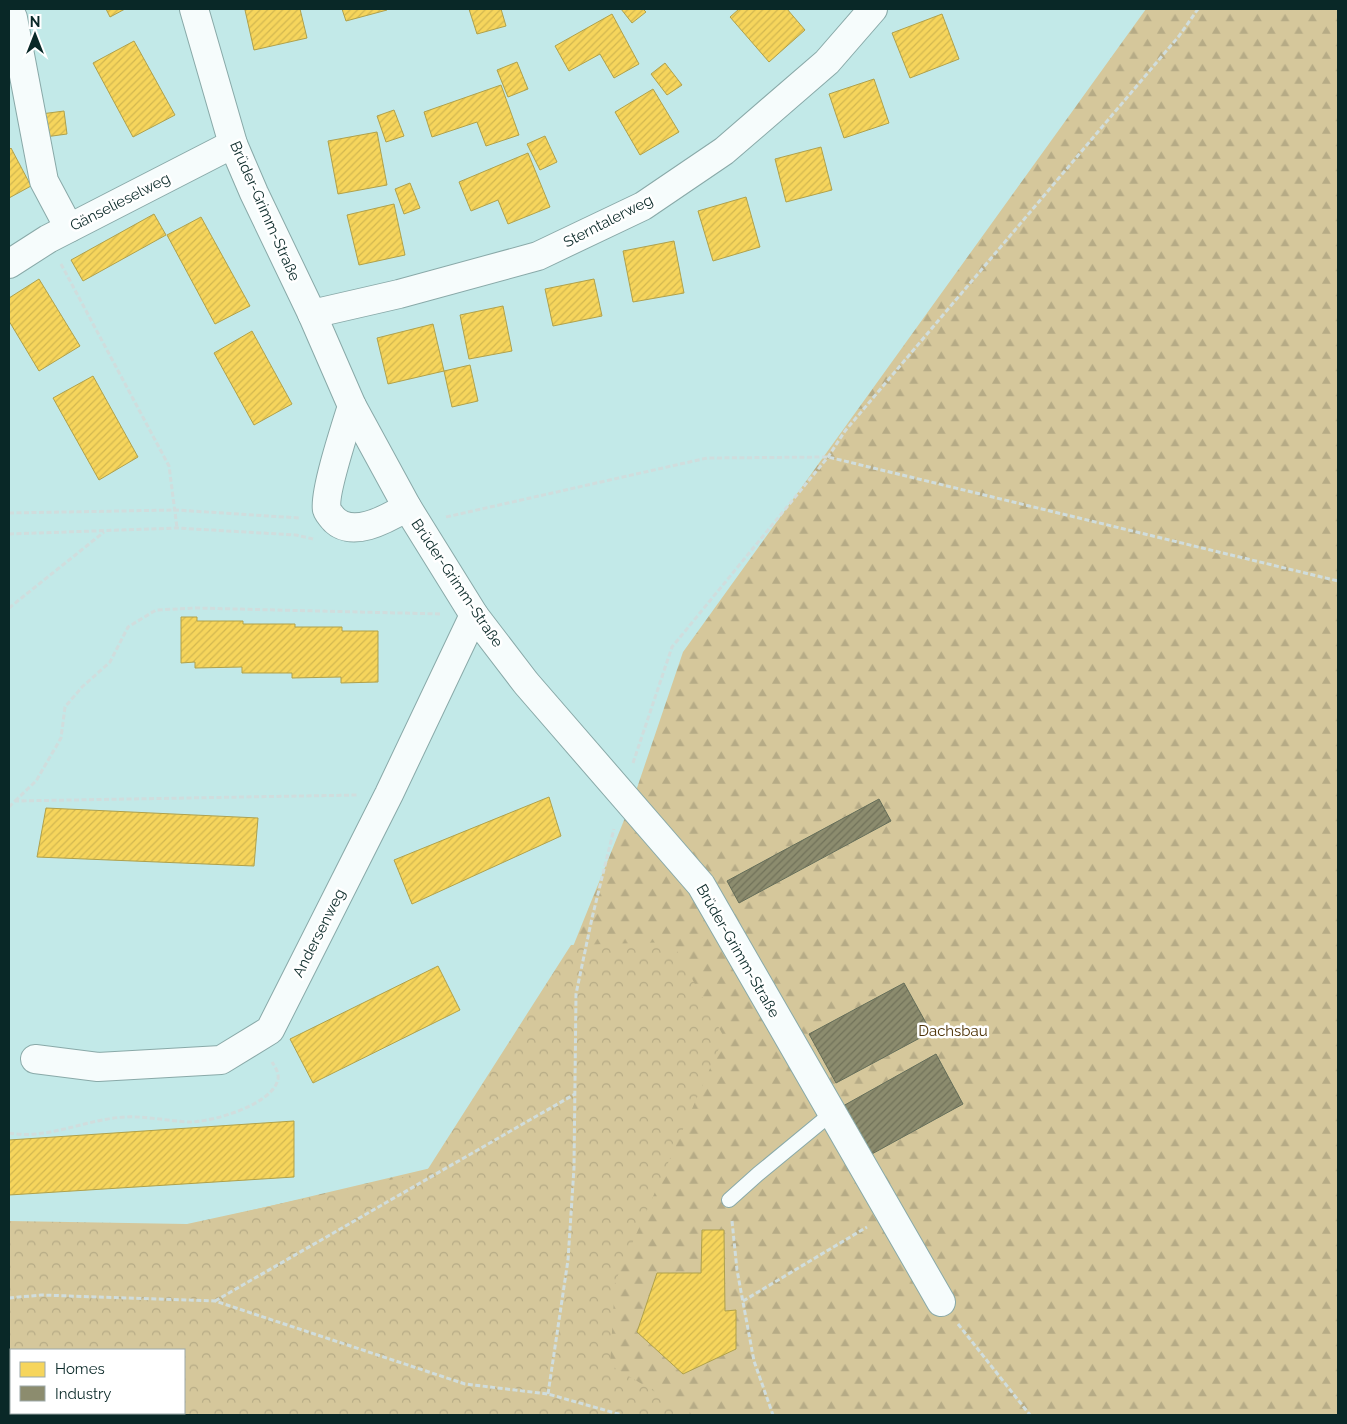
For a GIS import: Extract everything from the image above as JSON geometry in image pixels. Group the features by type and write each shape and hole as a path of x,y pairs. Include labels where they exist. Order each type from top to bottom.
{"street":[{"name":"Brüder-Grimm-Straße","path":"194,9 234,144 254,193 312,314 352,406 412,515 474,615 526,683 701,885 941,1302"},
{"name":"Sterntalerweg","path":"312,314 399,294 538,256 643,206 724,151 827,62 873,9"},
{"path":"9,10 13,18 44,181 58,234"},
{"name":"Gänselieselweg","path":"9,264 58,234 234,144"},
{"path":"327,510 327,491 352,406"},
{"name":"Brüder-Grimm-Straße","path":"327,510 336,524 351,527 370,525 390,517 412,515"},
{"name":"Andersenweg","path":"35,1059 98,1067 221,1060 270,1030 389,794 474,615"}],"lane":[{"path":"729,1200 832,1114"}],"path":[{"path":"548,1394 568,1260 574,1168 576,994 592,918 622,796 672,647 828,457 845,431 1179,36 1198,9"},
{"path":"58,234 169,466 177,528"},
{"path":"412,515 707,458 828,457 1338,581"},
{"path":"9,513 176,510 299,518 327,510"},
{"path":"9,534 177,528 296,535 314,539"},
{"path":"9,608 105,531"},
{"path":"9,807 36,781 61,738 65,707 82,687 110,662 128,627 156,610 195,608 474,615"},
{"path":"14,801 389,794"},
{"path":"9,1133 22,1136 55,1132 98,1121 124,1117 190,1122 221,1117 254,1104 268,1094 278,1080 277,1070 256,1038"},
{"path":"215,1301 576,1093"},
{"path":"729,1200 737,1270 754,1361 774,1415"},
{"path":"743,1301 890,1214"},
{"path":"9,1298 41,1295 215,1301 465,1384 548,1394 622,1415"},
{"path":"941,1302 1030,1415"}],"green space":[{"name":"Dachsbau","path":"1146,9 1338,9 1338,1415 9,1415 9,1243 193,1224 431,1168 570,954 637,788 683,652"},
{"path":"672,942 724,1037 615,1282 610,1365 694,1415 9,1415 9,1221 187,1224 426,1172 571,945"}],"building: Homes":[{"path":"106,9 125,9 110,17"},
{"path":"300,9 307,38 254,50 245,10"},
{"path":"342,9 387,9 387,10 346,21"},
{"path":"469,9 501,9 506,26 477,34"},
{"path":"621,9 643,9 646,12 632,23"},
{"path":"739,9 787,9 805,30 769,62 730,17"},
{"path":"612,14 639,64 614,78 600,54 569,71 555,46"},
{"path":"942,14 959,59 910,78 892,33"},
{"path":"134,41 175,115 133,137 93,63"},
{"path":"517,62 528,89 508,97 497,70"},
{"path":"665,63 682,85 667,95 651,74"},
{"path":"874,79 889,123 844,138 829,94"},
{"path":"501,85 519,135 486,146 477,122 432,137 424,112"},
{"path":"653,89 679,132 640,155 615,112"},
{"path":"394,110 404,136 386,142 377,116"},
{"path":"64,111 67,134 45,137 41,114"},
{"path":"377,132 387,185 338,194 328,141"},
{"path":"545,136 557,162 540,170 527,144"},
{"path":"821,147 832,190 786,202 775,159"},
{"path":"11,148 31,186 9,198 9,150"},
{"path":"528,153 550,207 508,224 498,200 471,211 459,182"},
{"path":"410,183 420,208 404,214 395,189"},
{"path":"746,197 760,247 713,261 698,211"},
{"path":"394,204 405,255 359,265 347,215"},
{"path":"154,214 166,235 83,281 71,260"},
{"path":"201,217 250,306 215,324 167,235"},
{"path":"674,241 684,293 633,302 623,251"},
{"path":"39,279 80,346 39,371 9,321 9,298"},
{"path":"594,279 602,316 553,326 545,289"},
{"path":"503,306 512,351 469,359 460,315"},
{"path":"433,324 444,371 388,384 377,338"},
{"path":"252,331 292,404 254,425 214,353"},
{"path":"470,365 478,401 452,407 444,371"},
{"path":"93,376 138,457 99,480 53,398"},
{"path":"181,617 197,617 197,621 243,621 243,624 295,624 295,627 342,627 342,631 378,631 378,682 341,683 341,677 292,678 292,673 242,673 242,667 195,668 195,662 181,663"},
{"path":"549,797 561,836 412,904 394,860"},
{"path":"46,808 258,818 254,866 37,857"},
{"path":"438,966 460,1010 313,1083 290,1039"},
{"path":"294,1121 294,1177 9,1195 9,1140"},
{"path":"702,1230 724,1230 725,1311 736,1310 736,1349 683,1374 637,1332 657,1273 701,1273"}],"building: Industry":[{"path":"879,799 891,821 739,903 727,881"},
{"path":"904,983 931,1032 836,1083 809,1034"},
{"path":"936,1054 963,1104 870,1155 843,1106"}]}
